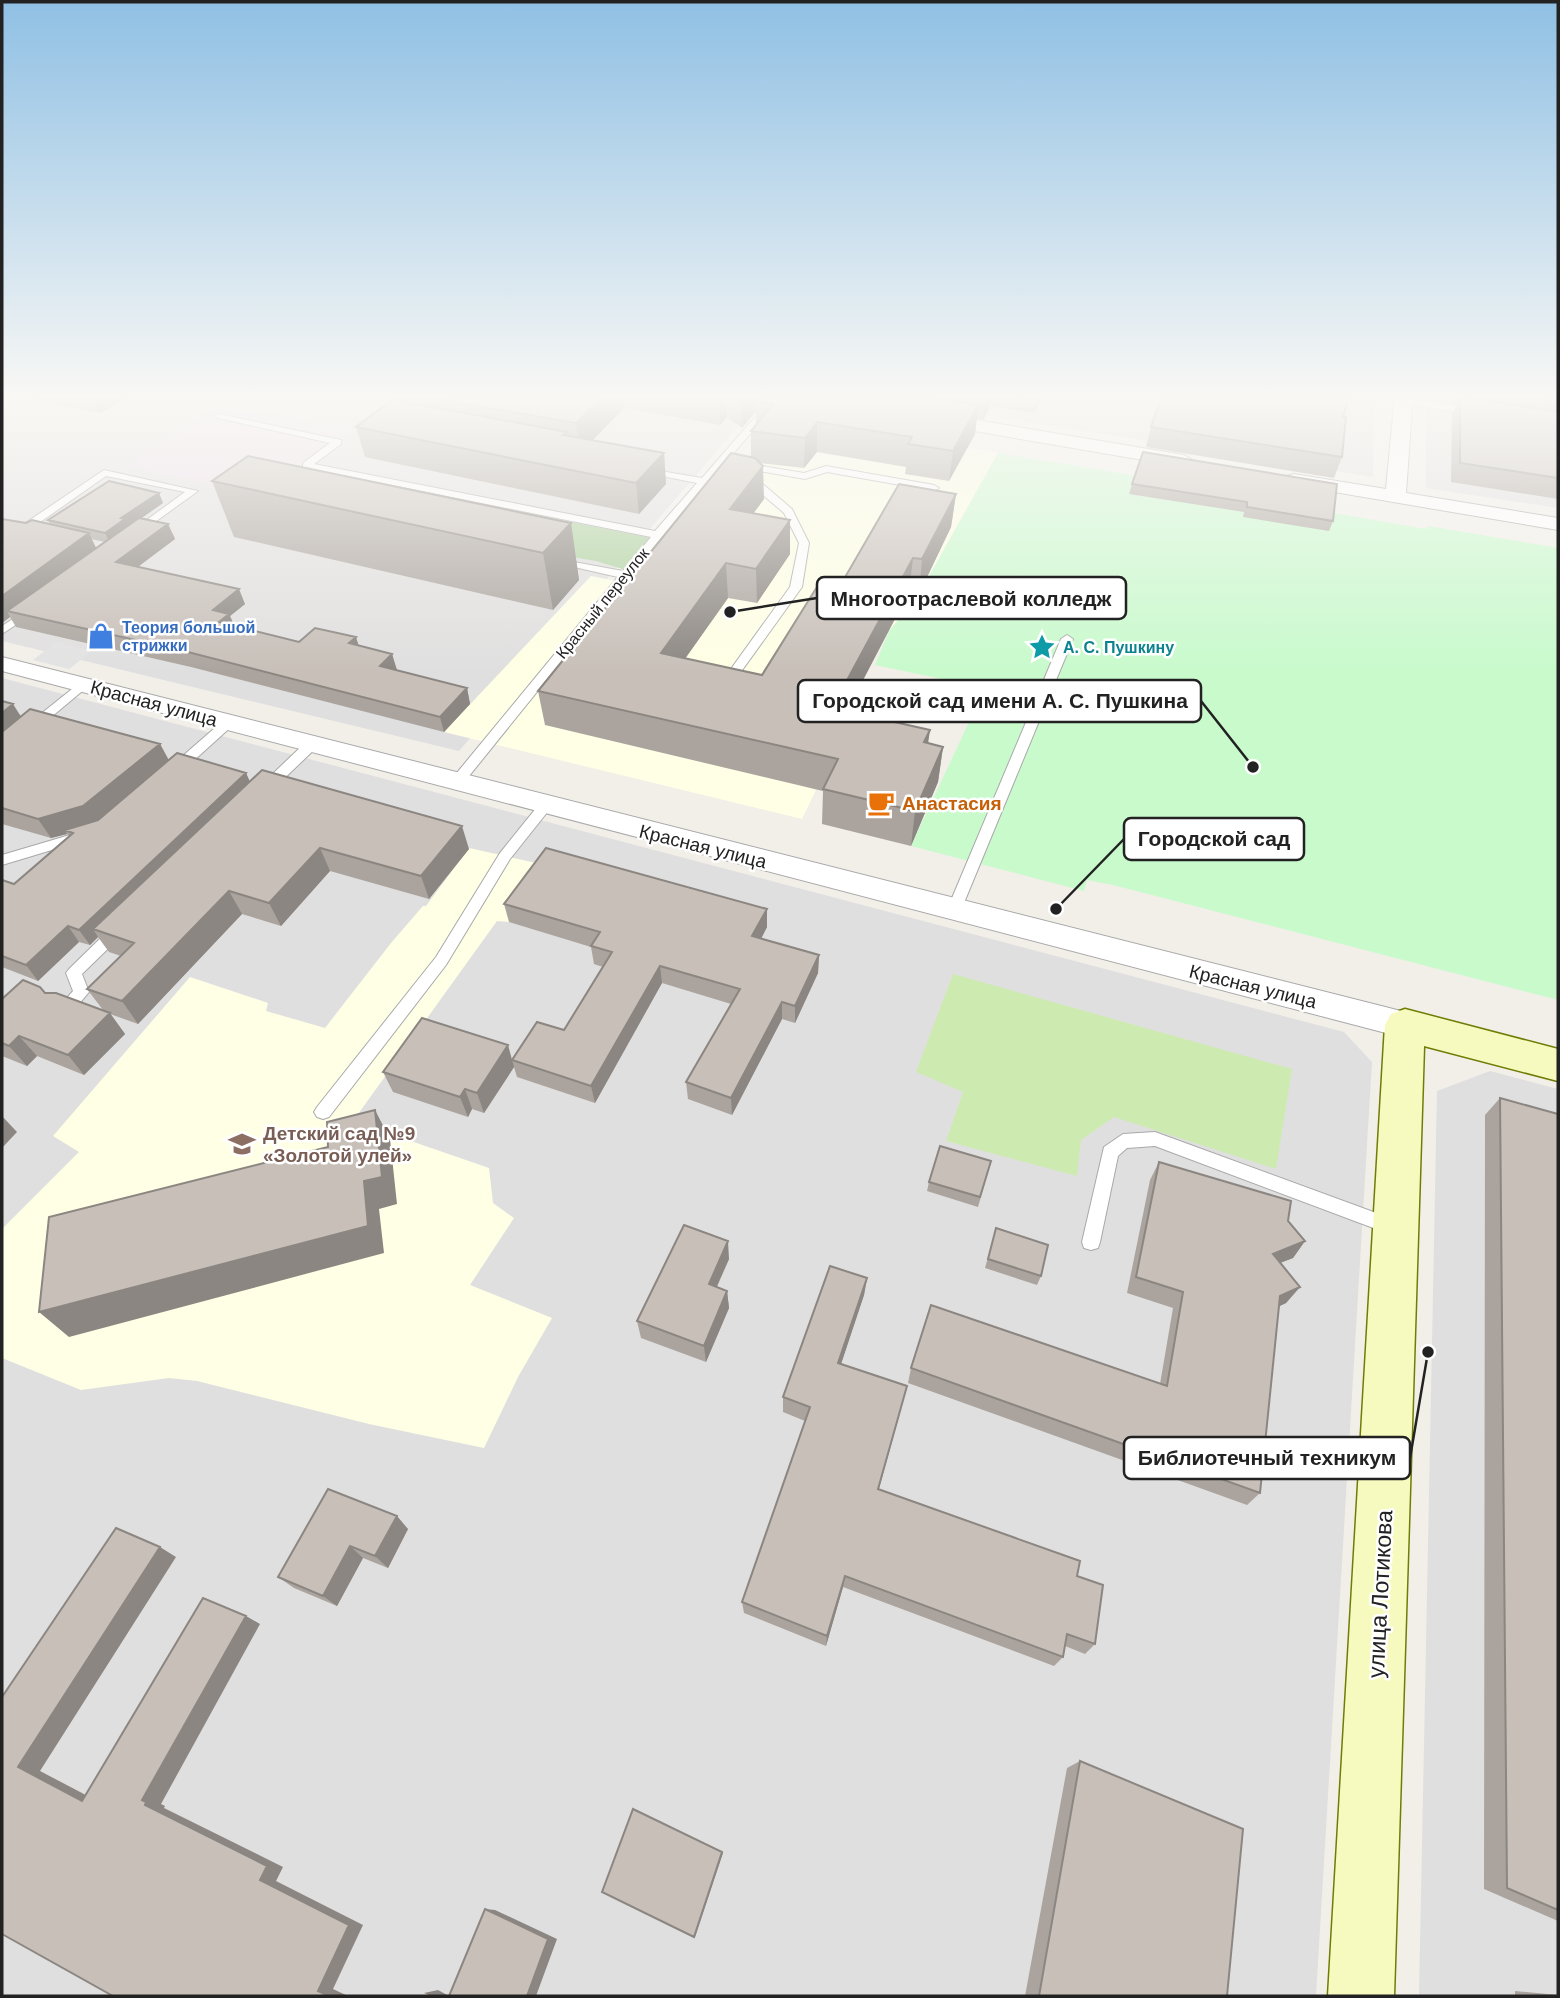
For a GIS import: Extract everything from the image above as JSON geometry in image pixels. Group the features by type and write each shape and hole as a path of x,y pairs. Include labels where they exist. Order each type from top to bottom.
{"main road":[{"path":"1405,1025 1558,1065"},
{"name":"улица Лотикова","path":"1361,1996 1405,1025"}],"street":[{"path":"1340,487 1558,524"},
{"path":"1396,496 1397,487"},
{"name":"Красная улица","path":"2,664 545,806 1405,1025"}],"lane":[{"path":"33,532 20,529 83,487"},
{"path":"123,542 193,491 174,487"},
{"path":"419,487 658,534"},
{"name":"Красный переулок","path":"456,783 699,487"},
{"path":"734,673 796,587 804,544 788,511 760,487"},
{"path":"929,487 934,488"},
{"path":"545,558 625,575"},
{"path":"2,631 40,603"},
{"path":"954,910 1067,639"},
{"path":"2,751 82,685"},
{"path":"166,778 228,723"},
{"path":"252,802 311,745"},
{"path":"323,1112 441,961 505,856 545,806"},
{"path":"2,860 89,834"},
{"path":"67,1007 80,992 74,972 133,916"},
{"path":"1091,1242 1110,1152 1123,1141 1156,1139 1397,1229"}],"shaded area":[{"path":"2,487 686,487 459,751 2,641"},
{"path":"226,487 268,487 258,494"},
{"path":"730,487 979,487 919,594 889,631 807,787 816,790 802,819 444,732 591,576 652,588"},
{"path":"1558,487 1558,508 1426,488"},
{"path":"56,642 92,651 69,669 33,660"},
{"path":"2,678 1344,1032 1372,1062 1316,1996 2,1996"},
{"name":"Детский сад №9 «Золотой улей»","path":"469,848 550,866 509,922 497,921 353,1121 489,1168 493,1203 514,1218 470,1285 552,1318 518,1377 484,1448 369,1424 197,1381 169,1378 81,1390 2,1358 2,1229 79,1152 53,1136 190,977 268,1003 266,1011 325,1028 391,943 423,906 426,906"},
{"path":"1490,1071 1558,1089 1558,1996 1419,1996 1437,1091"}],"green space":[{"path":"356,487 412,487 461,500 656,539 664,548 657,561 632,572 596,561 559,555"},
{"path":"979,487 1205,487 1216,489 1218,493 1426,529 1428,526 1558,548 1558,1000 1113,885 1087,880 1084,891 911,846 985,688 875,665 889,631 919,594"},
{"path":"953,974 1292,1069 1276,1169 1114,1117 1081,1140 1077,1176 946,1141 963,1092 916,1072"}],"building":[{"path":"99,487 135,487 159,493 121,518 125,519 105,533 48,520"},
{"path":"241,487 399,487 571,523 543,553"},
{"path":"703,487 747,487 730,509 790,520 756,569 726,563 661,653 762,675 820,582 840,586 897,487 917,487 956,494 922,559 913,558 832,708 930,730 924,742 943,747 915,811 823,789 838,759 538,691"},
{"path":"1153,487 1337,487 1333,521 1247,507 1247,502"},
{"path":"139,518 168,524 116,562 239,589 213,610 229,614 219,622 299,642 315,628 356,637 349,643 392,654 380,666 467,688 440,717 184,651 7,611"},
{"path":"2,519 26,523 32,520 89,533 2,596"},
{"path":"2,701 13,704 2,713"},
{"path":"30,709 160,744 83,806 38,819 2,808 2,732"},
{"path":"177,753 246,773 79,930 68,926 26,965 2,956 2,880 14,884 73,833 65,830 98,820"},
{"path":"262,770 462,826 421,876 320,848 269,903 229,891 122,1001 87,989 134,943 93,929"},
{"path":"546,848 767,909 752,936 819,955 795,1006 782,1002 731,1098 686,1082 740,989 660,966 591,1086 512,1060 537,1022 564,1030 612,952 591,946 600,932 504,904"},
{"path":"23,980 40,987 45,993 56,993 110,1013 68,1055 19,1036 9,1046 2,1043 2,999"},
{"path":"422,1018 508,1045 477,1093 465,1089 460,1097 383,1072"},
{"path":"1500,1098 1558,1114 1558,1910 1507,1888"},
{"path":"375,1110 382,1177 364,1181 368,1226 39,1312 49,1217 328,1147 327,1122"},
{"path":"940,1146 991,1161 980,1197 929,1182"},
{"path":"1159,1162 1291,1201 1288,1221 1305,1241 1273,1254 1300,1287 1280,1296 1260,1493 911,1368 931,1305 1167,1386 1183,1292 1136,1277"},
{"path":"684,1225 728,1241 709,1284 727,1291 704,1346 637,1321"},
{"path":"996,1228 1048,1245 1041,1276 988,1259"},
{"path":"830,1266 867,1278 838,1363 907,1386 878,1489 1080,1561 1077,1576 1103,1585 1095,1644 1067,1634 1063,1657 845,1576 827,1636 742,1602 810,1407 783,1397"},
{"path":"328,1489 397,1516 375,1556 350,1546 323,1596 278,1577"},
{"path":"116,1528 160,1547 18,1767 82,1801 203,1598 246,1616 142,1800 146,1802 145,1805 267,1866 260,1880 349,1925 318,1991 329,1996 113,1996 2,1934 2,1697"},
{"path":"1080,1761 1243,1829 1227,1996 1039,1996"},
{"path":"633,1809 722,1852 694,1937 602,1892"},
{"path":"485,1909 548,1939 527,1996 449,1996"}],"place":[{"name":"Многоотраслевой колледж","path":"730,612"},
{"name":"Теория большой стрижки","path":"101,636"},
{"name":"А. С. Пушкину","path":"1042,647"},
{"name":"Городской сад имени А. С. Пушкина","path":"1253,767"},
{"name":"Анастасия","path":"881,803"},
{"name":"Городской сад","path":"1056,909"},
{"name":"Детский сад №9 «Золотой улей»","path":"242,1144"},
{"name":"Библиотечный техникум","path":"1428,1352"}]}
